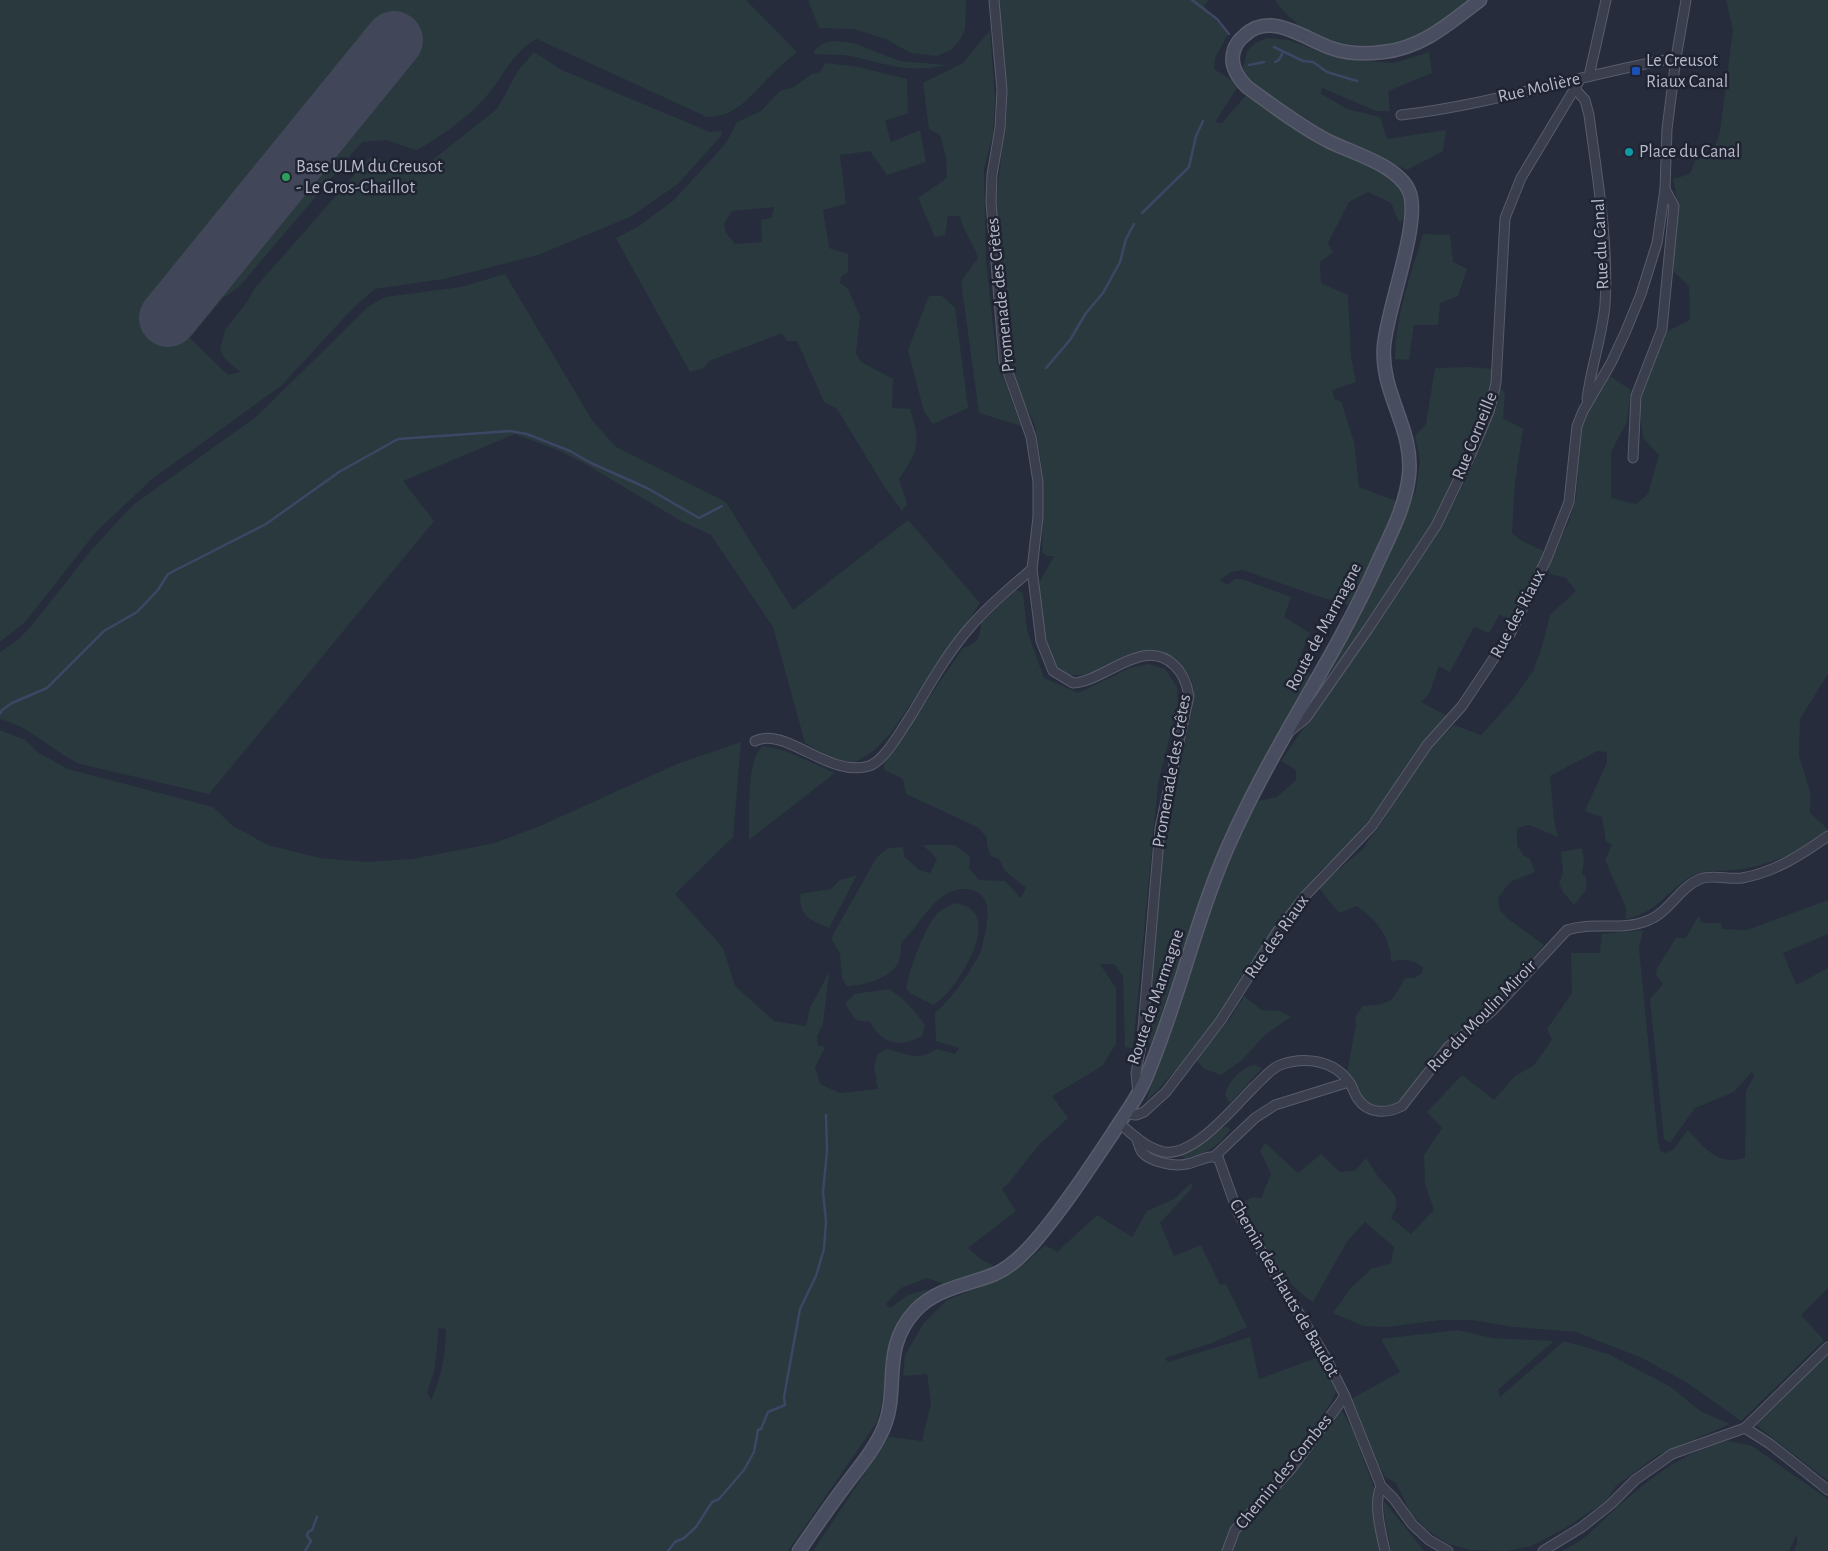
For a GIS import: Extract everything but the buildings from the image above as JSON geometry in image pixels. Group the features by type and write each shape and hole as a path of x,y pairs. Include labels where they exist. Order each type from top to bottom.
{"street":[{"name":"Promenade des Crêtes","path":"994,0 1002,90 1000,128 992,175 991,202 1004,361 1031,437 1038,482 1038,517 1032,570 1041,641 1052,671 1073,683 1098,678 1126,662 1144,655 1158,656 1169,660 1179,669 1187,684 1189,696 1160,828 1142,1040 1136,1073 1138,1095"},
{"name":"Route de Marmagne","path":"799,1551 878,1439 890,1408 891,1368 895,1349 903,1329 916,1310 934,1296 957,1285 998,1273 1014,1263 1034,1242 1093,1164 1138,1095 1146,1078 1233,833 1366,589 1405,496 1409,474 1408,444 1388,391 1383,350 1392,296 1412,220 1413,206 1410,192 1403,180 1391,170 1327,140 1247,87 1237,75 1232,64 1233,52 1238,42 1248,32 1272,25 1334,49 1348,52 1385,52 1423,41 1446,27 1480,0"},
{"name":"Rue Corneille","path":"1288,732 1306,718 1436,526 1471,454 1489,412 1496,383 1505,218 1521,178 1575,89 1585,77 1606,0"},
{"name":"Rue des Riaux","path":"1123,1118 1144,1112 1166,1092 1232,1003 1277,932 1306,895 1372,826 1428,744 1462,706 1493,663 1510,634 1547,558 1569,502 1577,426 1586,402 1611,363 1642,294 1657,243 1665,189 1667,129 1686,0"},
{"name":"Rue Molière","path":"1401,115 1438,111 1629,66 1676,58"},
{"name":"Rue du Canal","path":"1575,89 1585,100 1589,115 1605,254 1604,305 1600,338 1590,373 1586,402"},
{"path":"1633,458 1636,396 1662,329 1674,206 1665,189"},
{"path":"755,741 762,738 789,743 846,769 873,764 894,741 941,667 971,626 1004,593 1032,570"},
{"name":"Rue du Moulin Miroir","path":"1123,1118 1136,1137 1148,1145 1165,1152 1188,1148 1212,1128 1267,1074 1278,1066 1303,1060 1323,1063 1338,1071 1349,1082 1357,1098 1370,1110 1387,1111 1402,1106 1448,1047 1492,1010 1567,930 1579,926 1613,928 1650,920 1701,879 1743,878 1770,870 1790,862 1828,836"},
{"path":"1136,1137 1142,1152 1154,1160 1186,1165 1214,1157 1255,1118 1275,1105 1349,1082"},
{"name":"Chemin des Hauts de Baudot","path":"1214,1157 1218,1157 1238,1213 1325,1356 1345,1396 1381,1486"},
{"path":"1543,1551 1582,1527 1611,1504 1635,1480 1672,1454 1745,1428 1828,1347"},
{"name":"Chemin des Combes","path":"1227,1551 1235,1530 1291,1469 1345,1396"},
{"path":"1745,1428 1770,1444 1828,1490"},
{"path":"1385,1551 1378,1505 1378,1493 1381,1486 1394,1499 1412,1524 1429,1540 1448,1551"}],"shaded area":[{"path":"0,0 746,0 797,52 741,105 726,114 707,117 537,39 521,50 477,106 452,128 434,140 416,150 386,140 362,142 239,287 223,298 190,338 228,375 240,372 225,359 220,350 225,330 247,302 254,289 370,157 421,169 497,109 518,71 534,52 562,70 710,132 723,131 720,137 678,184 630,217 538,255 444,279 375,289 353,308 281,386 152,479 96,532 25,622 0,642"},
{"path":"808,0 966,0 965,29 960,40 951,50 937,56 911,53 886,39 854,29 819,28"},
{"path":"999,0 1209,0 1204,6 1228,34 1215,58 1214,69 1232,81 1237,88 1215,122 1222,123 1247,94 1326,147 1388,176 1403,189 1405,196 1404,219 1399,222 1391,203 1368,192 1349,202 1328,243 1333,252 1320,262 1321,283 1348,295 1351,357 1356,382 1332,390 1335,400 1341,401 1354,442 1359,487 1396,501 1374,554 1349,605 1243,570 1231,572 1220,580 1228,585 1234,579 1242,579 1291,597 1284,617 1310,633 1299,659 1303,672 1312,674 1269,756 1241,801 1222,840 1151,1044 1145,1041 1165,830 1192,711 1194,688 1189,675 1179,663 1164,652 1145,650 1091,674 1071,675 1054,666 1045,643 1038,585 1054,556 1047,556 1042,552 1043,488 1035,426 1018,389 1009,361 996,200 1007,110"},
{"path":"1275,0 1472,0 1425,32 1404,42 1393,45 1356,45 1329,40 1304,29"},
{"path":"1726,0 1828,0 1828,674 1800,719 1799,756 1810,791 1810,813 1828,829 1807,845 1773,861 1748,868 1695,874 1654,907 1637,916 1626,919 1626,908 1605,860 1612,845 1606,841 1602,817 1585,811 1607,762 1607,752 1597,751 1550,776 1554,820 1558,837 1529,825 1517,828 1517,845 1523,855 1530,859 1535,872 1510,882 1498,898 1500,911 1544,945 1498,997 1436,1052 1424,1067 1407,1095 1395,1105 1379,1107 1367,1102 1362,1097 1347,1073 1356,1024 1355,1017 1363,1006 1386,1003 1397,992 1405,978 1414,978 1422,973 1423,967 1408,960 1391,961 1385,937 1375,922 1356,906 1339,913 1318,887 1362,850 1429,750 1454,725 1481,735 1512,701 1533,671 1541,650 1550,615 1576,591 1566,578 1550,574 1548,567 1569,521 1576,497 1582,427 1590,405 1610,376 1631,390 1627,422 1611,452 1611,498 1636,504 1648,494 1659,455 1643,438 1638,398 1658,344 1668,331 1690,320 1689,286 1672,270 1679,210 1673,179 1690,174 1695,161 1713,153 1720,132 1733,30"},
{"path":"990,30 995,98 993,134 984,169 986,261 997,361 1021,426 979,413 961,281 978,258 960,216 948,216 945,235 935,237 918,198 947,178 946,157 940,135 929,129 923,83 963,63"},
{"path":"1267,38 1289,40 1330,56 1363,61 1394,63 1429,52 1432,73 1388,91 1390,111 1376,111 1322,88 1321,94 1347,109 1380,117 1387,139 1446,130 1443,151 1407,170 1332,136 1251,83 1243,69 1247,51 1255,43"},
{"path":"834,41 854,43 900,61 947,65 921,69 898,67 851,56 815,54 813,51 824,43"},
{"path":"825,63 858,67 907,79 908,113 885,121 891,142 920,130 926,162 887,175 870,151 840,155 846,204 823,210 829,248 848,254 848,272 841,277 840,283 848,289 860,316 856,353 861,362 893,379 892,408 910,409 914,421 917,439 916,446 911,460 899,479 907,504 902,511 884,486 837,409 824,402 797,341 787,341 782,333 709,361 704,368 690,372 616,238 639,226 674,200 726,143 737,122 761,111 780,91 794,87 812,74 820,72","holes":["774,207 772,217 761,220 762,242 735,244 726,233 724,224 732,211"]},
{"path":"1423,234 1450,235 1453,262 1467,269 1458,296 1440,303 1438,325 1414,325 1409,360 1395,359 1401,311"},
{"path":"505,274 592,420 616,447 726,502 793,610 908,520 980,603 891,733 872,752 855,762 842,763 805,743 773,627 711,535 681,521 562,452 515,434 403,481 434,521 209,794 80,764 22,728 0,719 0,652 19,639 33,624 92,549 133,505 257,416 369,306 385,297 461,287"},
{"path":"929,296 942,296 955,308 968,408 933,424 924,412 908,350"},
{"path":"1468,367 1493,369 1493,382 1479,427 1433,525 1334,671 1330,666 1373,588 1416,490 1420,460 1415,436 1426,424 1435,368"},
{"path":"1499,386 1505,393 1503,418 1523,429 1515,482 1512,533 1522,541 1546,552 1507,629 1504,617 1500,614 1489,633 1474,627 1450,672 1439,666 1429,694 1421,702 1447,716 1421,746 1356,839 1321,870 1287,910 1221,1014 1184,1061 1146,1102 1210,912 1240,837 1257,801 1277,797 1296,780 1296,770 1281,761 1434,539 1481,446"},
{"path":"1016,590 1023,593 1027,630 1044,678 1078,693 1130,668 1148,664 1165,669 1177,687 1178,705 1158,783 1133,1049 1125,1047 1123,976 1114,964 1100,964 1116,988 1116,1044 1102,1066 1052,1096 1068,1118 1038,1146 1002,1189 1016,1211 968,1248 982,1260 995,1266 944,1284 927,1278 901,1288 886,1304 890,1308 908,1295 929,1289 906,1310 898,1323 889,1350 881,1408 877,1422 788,1551 0,1551 0,730 25,740 37,752 68,769 213,807 233,826 268,845 320,858 367,862 412,859 495,843 540,826 677,764 741,742 733,837 675,894 723,948 735,986 774,1021 806,1026 810,1008 829,972 823,1024 817,1036 818,1046 825,1047 815,1067 820,1084 840,1093 878,1089 874,1066 878,1054 887,1049 918,1056 937,1049 955,1054 959,1048 936,1041 935,1013 960,985 980,953 987,911 984,898 973,890 955,890 948,893 934,904 902,942 899,961 890,972 869,983 847,986 842,978 840,954 831,938 877,857 888,848 903,847 904,856 919,870 930,873 937,859 923,845 955,845 970,857 969,868 979,880 1005,881 1021,898 1026,888 1005,871 999,859 991,856 987,845 987,837 977,827 906,794 903,779 884,770 884,763 963,648 977,640 981,623","holes":["439,1328 446,1329 442,1366 431,1400 427,1392 434,1373"]},
{"path":"763,746 786,751 835,773 749,840 751,777 757,753"},
{"path":"1582,848 1584,860 1582,874 1586,877 1586,890 1574,905 1563,892 1559,883 1563,873 1561,852"},
{"path":"857,875 829,928 811,920 807,916 800,901 800,894 831,889 840,880"},
{"path":"1828,900 1828,934 1783,953 1796,985 1828,968 1828,1288 1801,1315 1824,1340 1741,1421 1686,1382 1642,1358 1576,1332 1513,1327 1473,1320 1440,1320 1387,1327 1363,1326 1333,1313 1351,1288 1371,1269 1391,1263 1394,1247 1365,1222 1348,1240 1313,1302 1301,1293 1280,1270 1238,1205 1253,1197 1261,1198 1271,1174 1260,1151 1265,1143 1298,1173 1321,1154 1340,1172 1355,1171 1366,1158 1378,1177 1395,1196 1395,1211 1391,1218 1411,1234 1434,1210 1425,1184 1424,1155 1442,1128 1427,1112 1462,1075 1494,1100 1515,1076 1534,1065 1552,1040 1547,1029 1572,993 1571,953 1600,953 1602,934 1643,930 1639,949 1660,1150 1665,1153 1673,1150 1688,1130 1712,1154 1727,1160 1745,1158 1746,1091 1754,1076 1752,1072 1734,1092 1695,1108 1670,1143 1664,1139 1650,999 1663,984 1656,975 1657,968 1676,938 1686,938 1699,915 1701,923 1721,923 1722,929 1747,930"},
{"path":"954,903 969,908 976,916 979,928 971,956 964,970 945,996 933,1005 910,993 906,988 914,959 929,925 940,911"},
{"path":"889,989 909,1005 925,1025 922,1036 899,1043 886,1040 880,1036 870,1022 856,1020 845,1004 854,994"},
{"path":"1244,996 1261,1010 1280,1011 1291,1017 1265,1035 1242,1060 1221,1075 1205,1069 1196,1060 1229,1020"},
{"path":"1254,1065 1262,1068 1230,1103 1225,1095 1229,1085 1239,1072"},
{"path":"1227,1126 1230,1129 1216,1145 1204,1152 1184,1159 1182,1155 1188,1153"},
{"path":"1191,1183 1193,1187 1160,1223 1174,1256 1201,1245 1220,1285 1226,1284 1247,1327 1212,1343 1165,1358 1168,1362 1250,1337 1259,1379 1321,1356 1337,1390 1330,1404 1296,1454 1235,1525 1224,1551 813,1551 889,1437 922,1441 931,1403 927,1374 903,1376 905,1355 923,1324 947,1300 1002,1278 1027,1262 1045,1245 1057,1252 1097,1215 1132,1237 1147,1211 1174,1199"},
{"path":"1458,1330 1492,1338 1554,1341 1498,1390 1500,1397 1564,1341 1608,1354 1671,1387 1700,1411 1730,1424 1658,1455 1616,1486 1606,1501 1564,1529 1531,1546 1507,1551 1471,1550 1448,1544 1426,1529 1410,1512 1396,1483 1385,1477 1371,1449 1351,1399 1400,1372 1381,1339"},
{"path":"1828,1354 1828,1481 1756,1425"},
{"path":"1342,1411 1353,1431 1374,1488 1373,1511 1379,1551 1232,1551 1240,1533 1278,1491 1334,1417"},
{"path":"1728,1441 1752,1446 1828,1499 1828,1551 1794,1551 1797,1544 1797,1534 1789,1551 1561,1551 1583,1539 1651,1479 1666,1469 1696,1452"},
{"path":"1384,1501 1424,1551 1391,1551 1384,1513"}],"waterway":[{"path":"1192,0 1217,19 1229,34"},
{"path":"1274,47 1303,61 1313,62 1327,72 1357,81"},
{"path":"1275,62 1279,60 1283,52"},
{"path":"1249,65 1264,62"},
{"path":"1142,213 1189,167 1196,136 1203,121"},
{"path":"1046,368 1070,340 1086,313 1103,293 1120,262 1126,239 1134,224"},
{"path":"0,714 2,710 12,703 47,688 104,631 137,612 158,590 168,574 266,524 339,472 398,439 510,431 527,434 570,451 591,463 647,488 699,518 722,506"},
{"path":"668,1551 675,1542 684,1538 696,1527 712,1502 719,1499 744,1470 754,1452 758,1430 761,1429 768,1412 785,1405 784,1397 800,1309 816,1276 824,1249 826,1221 823,1192 827,1151 826,1115"},
{"path":"305,1551 311,1541 307,1536 308,1532 312,1530 317,1517"}],"runway":[{"path":"168,318 394,40"}],"place":[{"name":"Le Creusot Riaux Canal","path":"1636,71"},
{"name":"Place du Canal","path":"1629,152"},
{"name":"Base ULM du Creusot - Le Gros-Chaillot","path":"286,177"}]}
